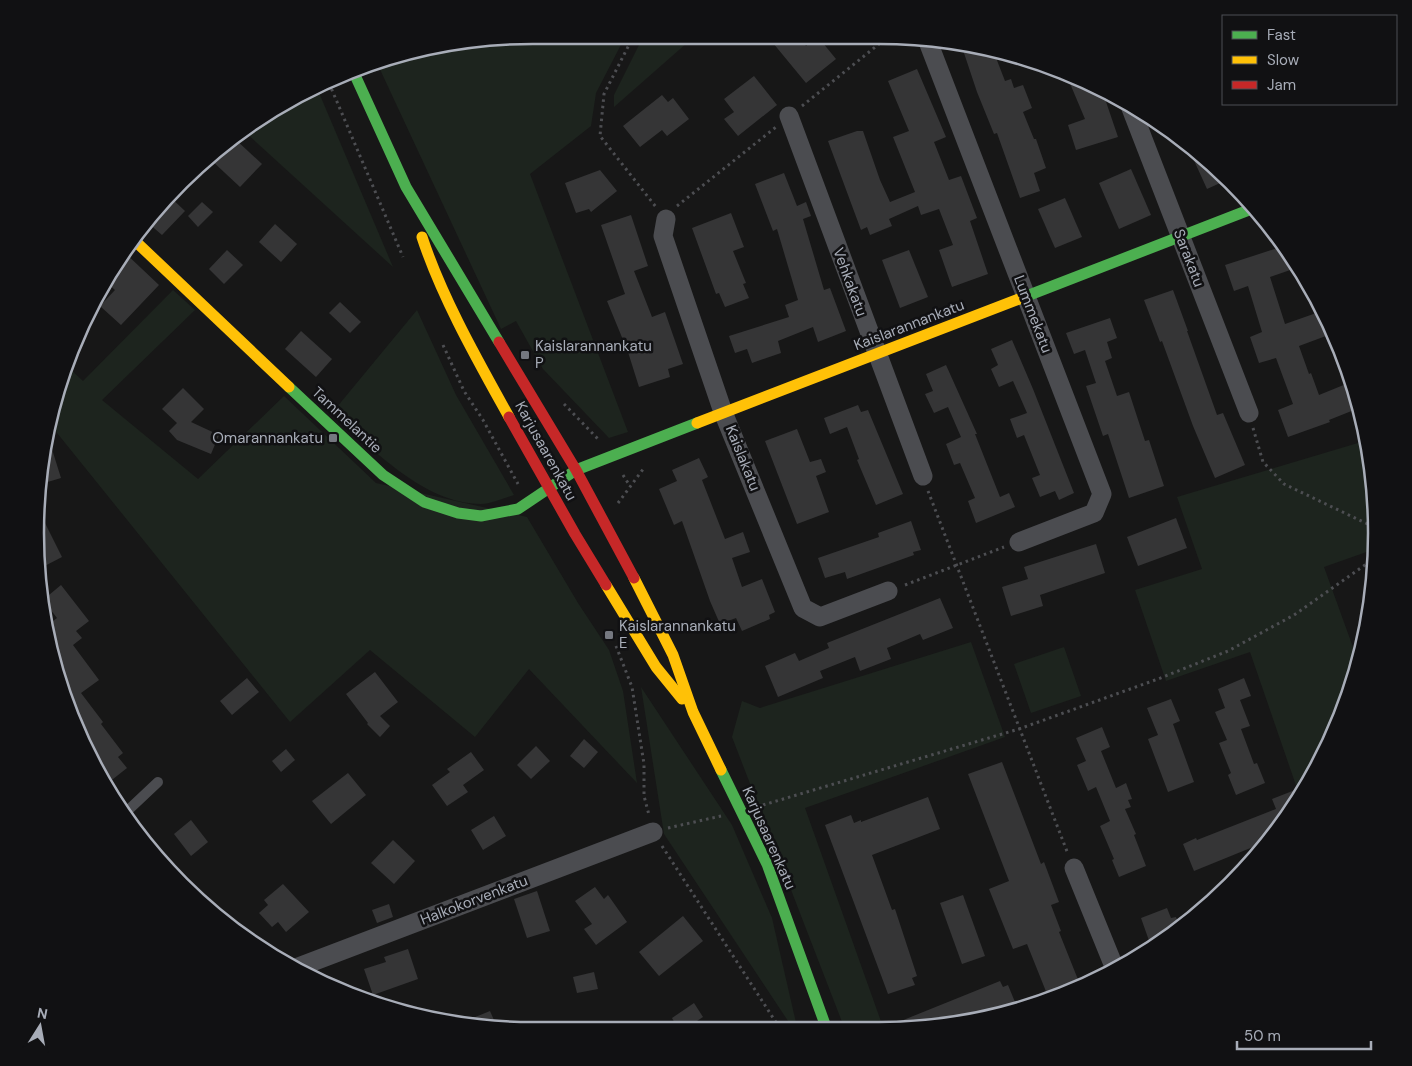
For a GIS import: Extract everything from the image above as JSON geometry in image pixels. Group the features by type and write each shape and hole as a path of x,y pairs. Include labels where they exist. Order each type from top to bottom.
{"street":[{"name":"Lummekatu","path":"930,47 1102,494 1094,513 1018,542"},
{"name":"Karjusaarenkatu","path":"356,77 406,188 431,264 482,368 575,534 656,667 693,712"},
{"name":"Sarakatu","path":"1134,115 1249,413"},
{"name":"Vehkakatu","path":"790,116 876,354 923,476"},
{"name":"Karjusaarenkatu","path":"406,188 576,470 674,655 693,712 768,864 824,1022"},
{"name":"Kaislarannankatu","path":"576,470 1247,210"},
{"name":"Kaislakatu","path":"666,219 663,236 724,412 803,608 820,617 888,591"},
{"name":"Tammelantie","path":"138,244 383,475 424,502 458,513 482,516 518,509 576,470"},
{"name":"Halkokorvenkatu","path":"304,965 652,832"},
{"path":"1074,868 1113,963"},
{"name":"Karjusaarenkatu","path":"809,979 815,1022"}],"lane":[{"path":"129,809 158,782"}],"path":[{"path":"629,44 604,94 600,136 666,219"},
{"path":"330,88 404,259"},
{"path":"440,338 464,391 483,420 528,502"},
{"path":"1249,413 1263,462 1284,484 1368,524"},
{"path":"923,476 1074,868"},
{"path":"888,591 1018,542"},
{"path":"817,789 1020,729 1158,679 1228,651 1294,615 1367,563"},
{"path":"614,642 632,687 644,764 644,796 652,832 776,1022"}],"shaded area":[{"path":"533,44 621,44 596,93 591,126 530,174 628,432 609,438 543,369 516,321 501,329 380,69 406,60 469,48"},
{"path":"640,44 686,44 614,107 614,95"},
{"path":"319,93 393,267 248,135 288,109"},
{"path":"173,290 195,310 102,400 198,479 284,396 376,483 527,517 578,603 609,650 623,691 637,783 529,669 475,737 370,650 290,722 55,430 60,406 72,371 83,381"},
{"path":"417,310 456,395 514,495 481,504 460,502 439,495 400,472 332,413"},
{"path":"1360,442 1367,501 1367,552 1324,567 1354,650 1331,720 1297,788 1250,652 1166,681 1135,590 1202,569 1177,497"},
{"path":"971,642 1005,737 805,808 881,1022 842,1022 732,737 742,701 760,708"},
{"path":"1064,647 1081,696 1031,713 1014,664"},
{"path":"641,687 732,825 772,918 796,1022 789,1022 664,834"}],"building":[{"path":"774,44 804,44 806,46 809,44 824,44 836,59 806,83"},
{"path":"963,51 996,58 1005,81 1011,79 1014,88 1023,85 1032,108 1023,112 1034,139 1036,139 1046,168 1034,173 1040,191 1020,198 997,133 994,134"},
{"path":"917,69 946,137 934,142 949,180 961,176 977,218 970,221 988,274 952,287 939,250 953,245 939,209 921,215 918,206 889,219 892,226 870,235 867,227 861,230 828,141 857,131 863,131 880,180 890,202 915,192 893,137 909,131 888,81"},
{"path":"754,76 777,105 738,136 724,119 734,112 724,99"},
{"path":"1070,83 1105,99 1118,137 1076,150 1068,125 1085,119"},
{"path":"662,95 668,102 673,98 689,119 667,136 662,130 640,147 623,126"},
{"path":"239,142 262,164 240,187 213,162"},
{"path":"1193,158 1221,183 1207,189"},
{"path":"1131,169 1151,215 1119,229 1099,183"},
{"path":"600,170 617,191 591,212 589,209 576,213 565,183"},
{"path":"784,173 797,206 806,202 811,216 803,219 824,290 830,288 846,331 818,342 813,327 778,341 781,353 752,363 747,349 735,353 729,336 789,317 785,305 798,300 777,229 773,231 755,184"},
{"path":"1065,198 1082,237 1055,248 1038,209"},
{"path":"174,201 185,211 162,235 152,226"},
{"path":"202,202 213,212 198,227 188,216"},
{"path":"731,213 744,247 733,251 746,283 743,284 749,298 725,307 719,293 716,294 692,228"},
{"path":"631,215 648,266 634,271 652,317 665,312 683,364 668,369 670,377 639,387 628,352 607,301 625,294 601,225"},
{"path":"275,224 297,244 281,262 259,242"},
{"path":"1277,248 1291,270 1270,277 1285,324 1316,313 1326,336 1299,346 1309,374 1311,373 1319,395 1345,385 1353,410 1329,420 1330,422 1288,437 1278,410 1293,404 1276,358 1259,363 1250,337 1262,332 1248,286 1234,291 1225,265"},
{"path":"227,250 243,265 224,284 209,269"},
{"path":"909,250 928,297 900,308 882,260"},
{"path":"129,257 159,285 121,325 100,306 115,290 110,286"},
{"path":"1173,290 1217,415 1223,413 1245,465 1215,478 1193,426 1162,341 1160,342 1144,300"},
{"path":"340,302 361,322 350,333 329,313"},
{"path":"1110,318 1117,338 1107,342 1112,358 1105,361 1117,396 1129,392 1145,441 1149,440 1164,486 1129,498 1108,434 1103,436 1086,386 1096,383 1085,350 1074,354 1066,333"},
{"path":"301,331 332,359 316,377 285,349"},
{"path":"1012,340 1074,493 1059,500 1055,491 1040,497 1032,478 1040,475 1024,435 1017,438 1010,419 1027,413 1013,381 999,387 991,369 998,365 991,349"},
{"path":"946,365 977,434 975,434 1000,497 1009,493 1015,507 976,523 968,501 975,498 960,463 954,465 946,444 961,437 948,407 934,413 925,394 933,391 926,374"},
{"path":"183,388 204,409 191,422 219,435 211,454 177,440 169,431 177,423 162,409"},
{"path":"858,405 861,412 868,410 903,494 876,505 857,460 859,459 847,427 830,434 824,418"},
{"path":"797,429 810,462 821,459 826,472 816,476 829,512 797,524 765,441"},
{"path":"51,447 61,478 47,482"},
{"path":"699,458 708,477 702,480 725,539 743,532 750,552 732,558 742,587 762,579 775,612 769,615 770,619 742,631 736,618 720,624 682,521 674,525 659,489 677,481 672,470"},
{"path":"1176,518 1187,548 1138,566 1127,537"},
{"path":"911,521 921,550 913,552 914,555 847,579 845,572 825,578 818,558 879,537 878,533"},
{"path":"44,522 62,557 45,566"},
{"path":"1096,544 1105,573 1040,595 1043,606 1011,616 1002,587 1028,579 1024,567"},
{"path":"61,585 89,621 76,631 82,638 73,645 99,680 81,693 123,753 118,757 127,768 111,781 94,749 70,690 60,660 53,628 52,622 57,618 50,609 48,596"},
{"path":"940,598 953,628 923,640 920,634 887,648 891,659 860,671 855,657 820,671 823,678 778,697 765,666 795,653 799,661 829,648 827,643"},
{"path":"375,672 398,702 380,716 390,726 380,737 367,724 346,694"},
{"path":"247,678 259,692 232,715 220,701"},
{"path":"1244,678 1251,696 1240,700 1250,726 1241,729 1254,764 1257,763 1265,783 1236,795 1228,775 1231,773 1219,743 1227,740 1215,712 1225,708 1218,689"},
{"path":"1171,699 1180,721 1173,724 1194,782 1168,792 1148,739 1158,735 1147,708"},
{"path":"1102,727 1110,747 1101,751 1116,788 1126,783 1132,799 1128,800 1131,807 1125,809 1136,834 1134,835 1146,866 1119,877 1112,860 1114,859 1100,826 1110,821 1096,787 1088,791 1077,765 1086,761 1076,738"},
{"path":"584,739 598,752 584,768 570,756"},
{"path":"536,746 550,761 531,779 517,765"},
{"path":"286,749 295,760 281,772 272,761"},
{"path":"471,752 484,770 463,785 468,792 447,806 432,785 450,772 447,769"},
{"path":"1002,762 1041,864 1044,862 1059,902 1051,905 1061,931 1059,932 1078,980 1046,992 1027,944 1013,949 989,889 1009,881 968,774"},
{"path":"348,773 366,795 331,824 312,801"},
{"path":"1295,790 1254,848 1194,871 1183,844 1276,809 1272,799"},
{"path":"928,797 940,829 872,855 892,910 895,909 917,976 912,978 915,985 888,994 825,825 851,815 854,823 861,820 861,822"},
{"path":"494,816 506,836 483,850 471,830"},
{"path":"191,820 208,842 191,856 174,834"},
{"path":"393,840 415,861 394,884 371,863"},
{"path":"283,884 309,912 286,932 278,922 272,927 259,913 268,905 264,900"},
{"path":"595,887 604,899 608,895 627,922 596,945 584,929 592,924 575,901"},
{"path":"537,891 550,931 527,938 514,899"},
{"path":"963,895 985,956 962,964 940,903"},
{"path":"389,904 393,917 377,923 372,910"},
{"path":"1167,908 1171,918 1176,917 1177,921 1149,941 1141,918"},
{"path":"683,916 703,941 659,976 639,952"},
{"path":"408,949 418,979 373,995 364,969 386,962 384,957"},
{"path":"594,972 598,989 577,993 573,977"},
{"path":"1000,981 1003,987 1008,985 1015,1003 943,1018 900,1021"},
{"path":"694,1003 703,1017 696,1022 674,1022 672,1018"},
{"path":"490,1011 494,1020 472,1018"}],"traffic: fast":[{"path":"356,77 406,187 499,342"},
{"path":"1019,299 1247,211"},
{"path":"289,387 383,475 424,502 458,513 481,516 518,509 576,470 697,423"},
{"path":"721,770 767,864 824,1022"}],"traffic: slow":[{"path":"422,237 450,306 509,417"},
{"path":"138,244 289,387"},
{"path":"697,423 1019,299"},
{"path":"634,578 673,655 693,712 721,770"},
{"path":"606,585 656,667 682,699"}],"traffic: jam":[{"path":"499,342 576,470 634,578"},
{"path":"509,417 606,585"}],"place":[{"name":"Kaislarannankatu P","path":"525,355"},
{"name":"Omarannankatu","path":"333,438"},
{"name":"Kaislarannankatu E","path":"609,635"}]}
